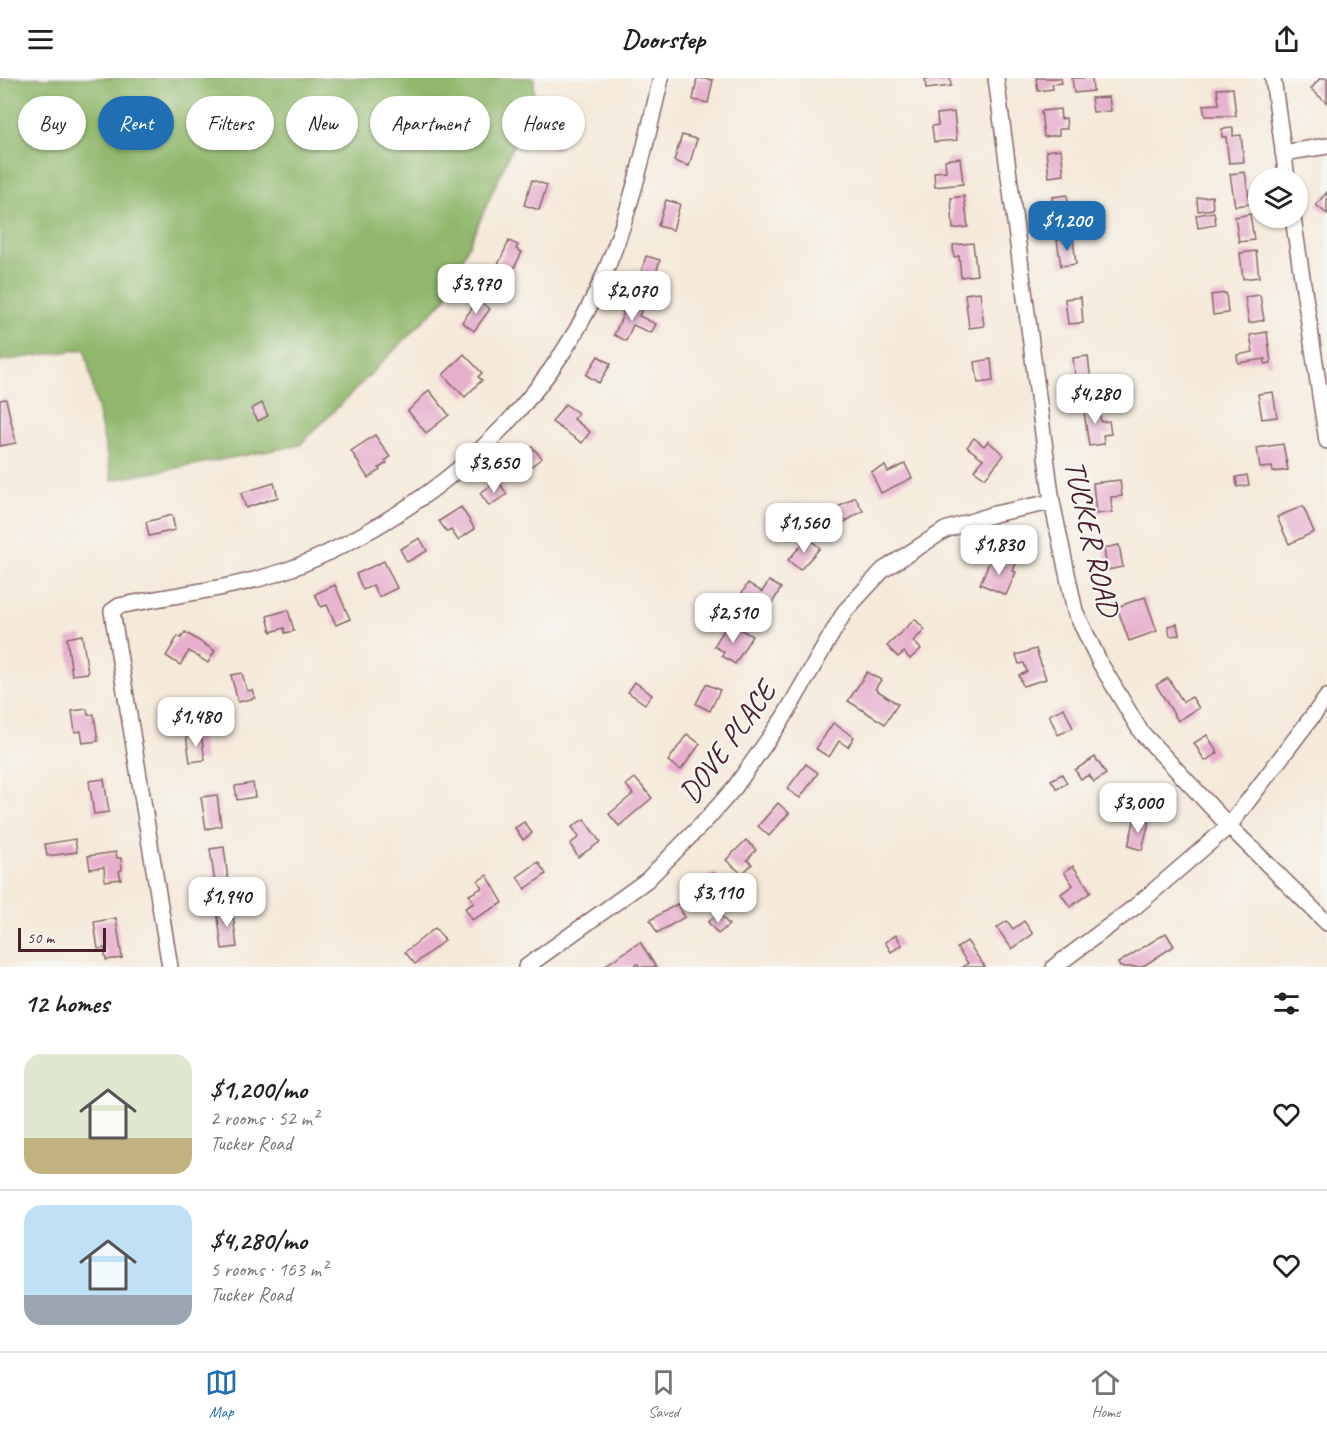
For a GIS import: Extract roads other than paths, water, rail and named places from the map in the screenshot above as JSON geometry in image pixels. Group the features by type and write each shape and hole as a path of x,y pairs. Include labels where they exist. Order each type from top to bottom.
{"street":[{"path":"170,967 112,611 119,606 244,582 275,574 312,560 380,525 417,501 481,450 516,413 563,353 607,270 635,187 661,78"},
{"name":"TUCKER ROAD","path":"996,78 1052,502 1075,611 1101,663 1141,732 1229,826 1327,923"},
{"path":"1273,78 1285,168"},
{"path":"1283,153 1327,146"},
{"path":"1295,228 1327,441"},
{"name":"DOVE PLACE","path":"526,967 647,880 707,819 735,787 784,717 845,610 883,570 945,530 994,514 1052,502"},
{"path":"1054,967 1136,906 1229,826 1327,697"}]}
